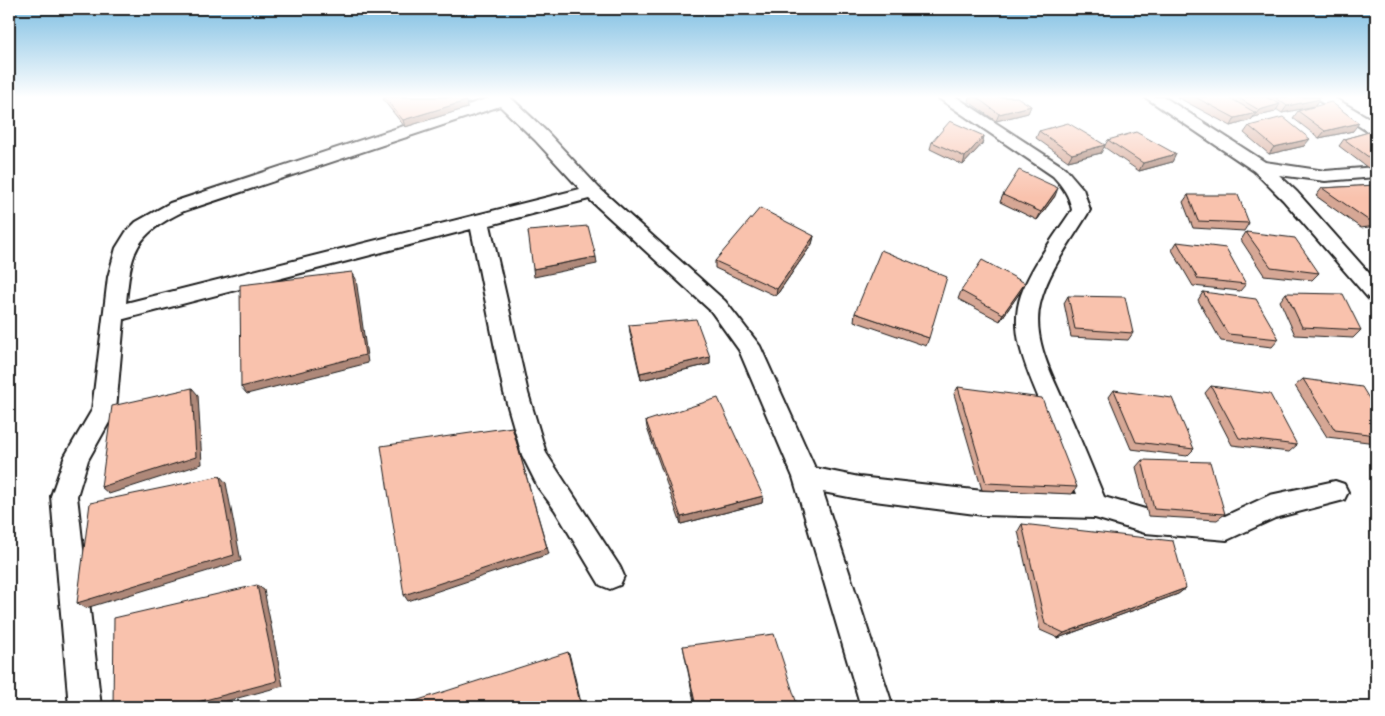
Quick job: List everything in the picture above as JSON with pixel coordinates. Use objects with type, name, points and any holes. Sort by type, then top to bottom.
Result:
[{"type":"street","points":[[85,707],[64,496],[71,469],[104,410],[121,256],[132,237],[149,220],[177,207],[407,130]]},
{"type":"street","points":[[535,130],[593,192],[718,306],[749,346],[806,477],[877,707]]},
{"type":"street","points":[[995,130],[1058,172],[1072,186],[1079,197],[1081,210],[1032,293],[1028,323],[1029,339],[1035,359],[1095,506]]},
{"type":"street","points":[[1204,130],[1260,167],[1290,196],[1376,294]]},
{"type":"street","points":[[1260,167],[1325,176],[1376,172]]},
{"type":"street","points":[[114,314],[593,192]]},
{"type":"street","points":[[478,220],[516,393],[534,455],[547,479],[564,502],[610,576]]},
{"type":"street","points":[[806,477],[859,488],[983,503],[1095,506],[1145,521],[1227,528],[1270,507],[1335,492]]},
{"type":"building","points":[[942,130],[971,130],[984,136],[965,157],[932,142]]},
{"type":"building","points":[[1080,130],[1105,145],[1072,154],[1039,131]]},
{"type":"building","points":[[1254,130],[1299,130],[1310,139],[1274,147]]},
{"type":"building","points":[[1376,130],[1376,160],[1374,161],[1344,139]]},
{"type":"building","points":[[1136,132],[1176,154],[1143,163],[1108,140]]},
{"type":"building","points":[[1019,170],[1058,188],[1041,212],[1003,195]]},
{"type":"building","points":[[1376,185],[1376,219],[1368,220],[1322,188]]},
{"type":"building","points":[[1188,195],[1238,195],[1249,223],[1198,221]]},
{"type":"building","points":[[760,208],[814,236],[777,289],[715,261]]},
{"type":"building","points":[[588,226],[596,257],[533,269],[528,231]]},
{"type":"building","points":[[1246,232],[1295,238],[1319,273],[1271,267]]},
{"type":"building","points":[[1177,242],[1226,248],[1246,284],[1198,279]]},
{"type":"building","points":[[881,250],[947,277],[929,338],[855,313]]},
{"type":"building","points":[[982,260],[1025,283],[1003,314],[961,291]]},
{"type":"building","points":[[352,272],[365,355],[241,387],[240,285]]},
{"type":"building","points":[[1203,292],[1256,299],[1279,339],[1228,334]]},
{"type":"building","points":[[1286,293],[1343,294],[1361,330],[1302,327]]},
{"type":"building","points":[[1068,296],[1125,297],[1133,333],[1075,329]]},
{"type":"building","points":[[696,319],[710,357],[640,373],[629,325]]},
{"type":"building","points":[[1303,379],[1362,387],[1376,410],[1376,435],[1335,430]]},
{"type":"building","points":[[1211,386],[1270,394],[1297,445],[1239,438]]},
{"type":"building","points":[[958,387],[1042,398],[1077,487],[986,483]]},
{"type":"building","points":[[192,388],[196,457],[101,487],[112,406]]},
{"type":"building","points":[[1114,390],[1172,398],[1194,449],[1136,442]]},
{"type":"building","points":[[718,398],[763,496],[681,517],[646,421]]},
{"type":"building","points":[[512,427],[547,548],[404,595],[381,446]]},
{"type":"building","points":[[1142,460],[1210,462],[1225,514],[1154,509]]},
{"type":"building","points":[[220,476],[234,555],[77,603],[90,503]]},
{"type":"building","points":[[1022,524],[1173,541],[1186,588],[1064,633],[1045,624]]},
{"type":"building","points":[[257,585],[277,681],[179,707],[113,707],[114,618]]},
{"type":"building","points":[[774,634],[798,707],[696,707],[683,646]]},
{"type":"building","points":[[568,652],[581,707],[410,707],[409,703]]}]
